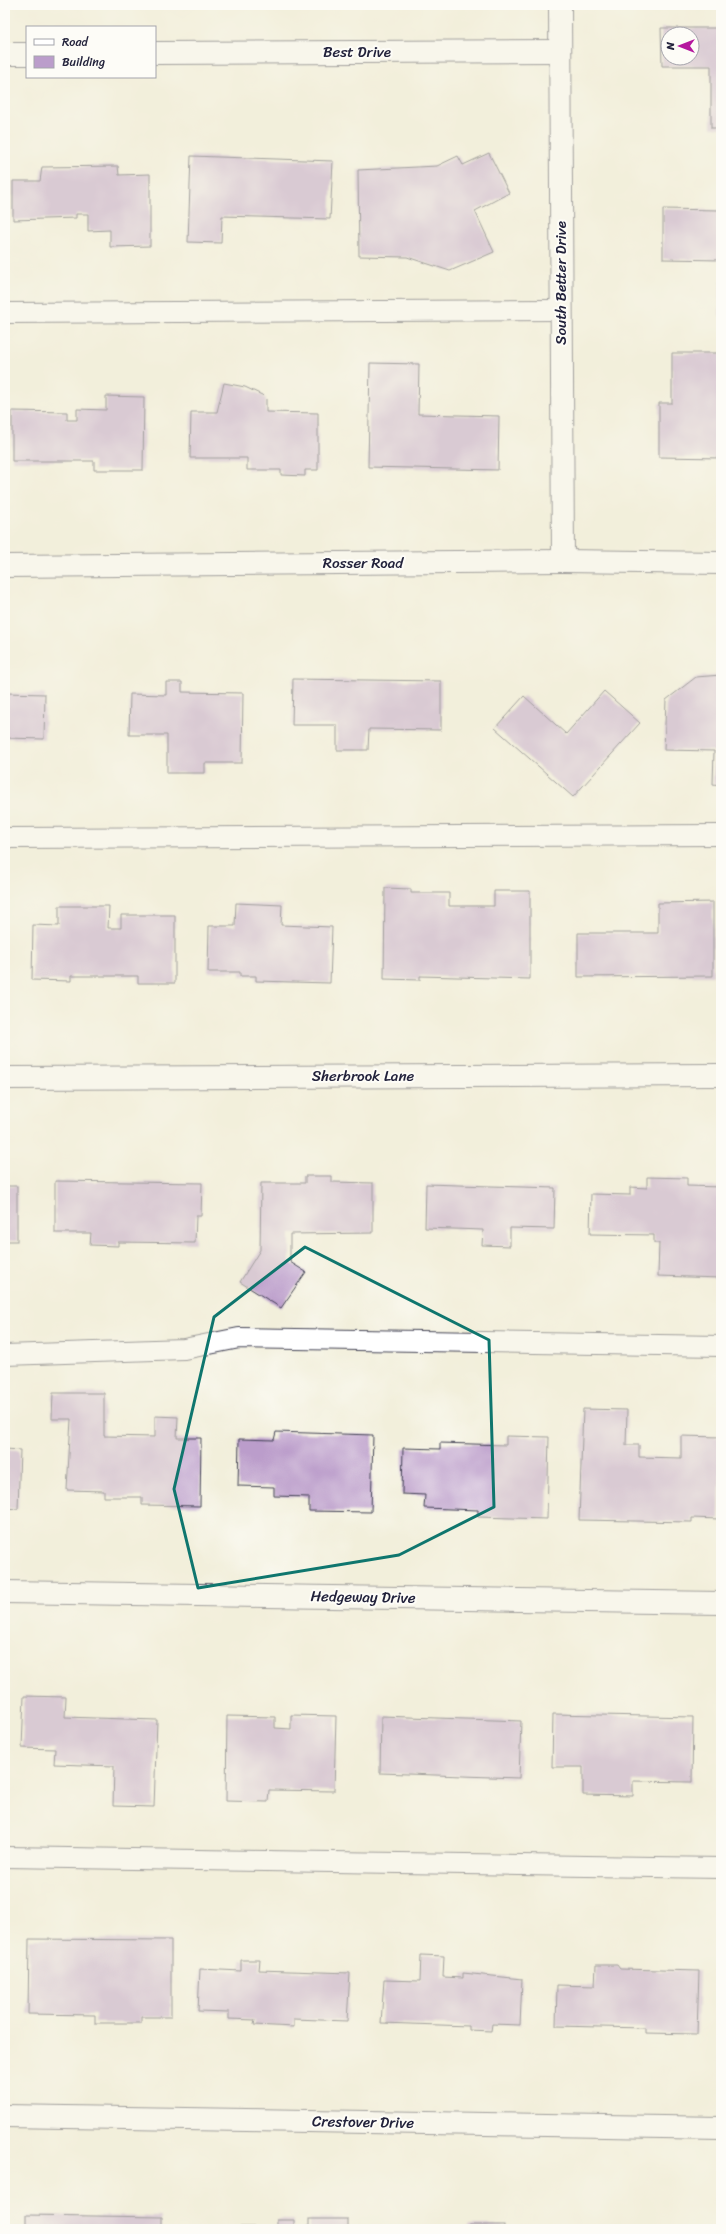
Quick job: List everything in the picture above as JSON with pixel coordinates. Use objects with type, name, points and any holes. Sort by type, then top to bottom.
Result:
[{"type":"street","name":"South Better Drive","points":[[560,5],[563,561]]},
{"type":"street","name":"Best Drive","points":[[156,53],[560,51]]},
{"type":"street","points":[[5,54],[26,54]]},
{"type":"street","name":"Rosser Road","points":[[5,566],[563,561],[721,562]]},
{"type":"street","name":"Sherbrook Lane","points":[[5,1078],[721,1075]]},
{"type":"street","name":"Hedgeway Drive","points":[[5,1592],[721,1603]]},
{"type":"street","name":"Crestover Drive","points":[[5,2116],[721,2128]]},
{"type":"lane","points":[[5,313],[561,310]]},
{"type":"lane","points":[[5,838],[721,835]]},
{"type":"lane","points":[[5,1355],[184,1349],[239,1338],[721,1346]]},
{"type":"lane","points":[[5,1858],[721,1868]]},
{"type":"highlighted area","points":[[305,1247],[489,1340],[494,1507],[399,1555],[198,1588],[174,1489],[214,1317]]},
{"type":"building","points":[[700,28],[721,28],[721,128],[711,128],[711,66],[700,66]]},
{"type":"building","points":[[489,153],[509,193],[475,211],[494,252],[450,271],[407,257],[359,256],[358,170],[437,166],[458,156],[463,165]]},
{"type":"building","points":[[191,156],[333,161],[330,219],[222,216],[221,243],[188,242]]},
{"type":"building","points":[[118,166],[119,175],[150,174],[150,246],[110,247],[110,230],[88,231],[88,214],[76,214],[76,218],[13,220],[13,181],[40,181],[42,167]]},
{"type":"building","points":[[719,190],[721,190],[721,260],[663,259],[663,209],[719,210]]},
{"type":"building","points":[[720,282],[721,316],[719,316]]},
{"type":"building","points":[[672,353],[721,353],[721,458],[659,457],[659,403],[672,403]]},
{"type":"building","points":[[370,363],[419,364],[418,414],[499,416],[498,470],[368,467]]},
{"type":"building","points":[[224,383],[245,387],[262,395],[266,399],[266,412],[318,413],[318,470],[305,470],[305,476],[281,475],[281,470],[247,470],[247,458],[190,458],[191,412],[217,412]]},
{"type":"building","points":[[106,396],[144,397],[143,470],[94,470],[94,461],[12,461],[12,411],[67,412],[67,420],[77,420],[77,409],[106,410]]},
{"type":"building","points":[[721,675],[721,785],[713,784],[714,751],[664,750],[666,700],[696,677]]},
{"type":"building","points":[[293,679],[441,681],[441,730],[369,729],[368,750],[337,750],[337,725],[292,725]]},
{"type":"building","points":[[166,682],[182,682],[182,692],[243,693],[242,763],[205,763],[205,773],[167,773],[167,735],[129,735],[130,694],[166,695]]},
{"type":"building","points":[[604,691],[640,723],[573,797],[495,728],[524,696],[566,734]]},
{"type":"building","points":[[5,693],[45,694],[44,739],[5,738]]},
{"type":"building","points":[[385,888],[411,889],[411,893],[449,893],[449,906],[494,906],[494,891],[530,891],[530,979],[420,976],[420,980],[384,979]]},
{"type":"building","points":[[713,902],[713,976],[578,977],[578,933],[658,933],[658,903]]},
{"type":"building","points":[[236,903],[282,905],[281,925],[332,927],[330,983],[256,981],[256,976],[240,976],[240,972],[208,972],[209,926],[235,926]]},
{"type":"building","points":[[59,906],[109,906],[108,928],[121,928],[121,915],[175,915],[175,983],[138,983],[138,976],[71,976],[71,981],[32,980],[33,925],[59,926]]},
{"type":"building","points":[[305,1176],[332,1176],[332,1182],[373,1183],[373,1233],[290,1234],[290,1262],[306,1272],[281,1308],[240,1282],[260,1250],[261,1183],[305,1183]]},
{"type":"building","points":[[647,1177],[687,1178],[687,1186],[721,1187],[721,1278],[658,1276],[659,1243],[654,1243],[654,1235],[590,1234],[591,1194],[630,1195],[630,1187],[647,1188]]},
{"type":"building","points":[[55,1181],[202,1183],[201,1216],[196,1216],[195,1243],[118,1242],[118,1246],[90,1245],[91,1233],[55,1233]]},
{"type":"building","points":[[426,1184],[555,1188],[554,1229],[510,1228],[510,1246],[482,1245],[483,1230],[425,1228]]},
{"type":"building","points":[[5,1186],[17,1186],[17,1241],[5,1241]]},
{"type":"building","points":[[53,1393],[104,1393],[104,1436],[155,1437],[155,1416],[178,1417],[177,1438],[201,1438],[200,1506],[142,1505],[142,1497],[104,1497],[104,1491],[67,1490],[71,1419],[52,1419]]},
{"type":"building","points":[[583,1409],[627,1410],[626,1445],[639,1445],[639,1457],[681,1458],[681,1436],[721,1437],[719,1519],[692,1518],[692,1522],[579,1520]]},
{"type":"building","points":[[276,1432],[373,1435],[371,1512],[309,1511],[309,1497],[274,1496],[274,1487],[238,1486],[239,1439],[274,1440]]},
{"type":"building","points":[[506,1436],[549,1437],[547,1519],[478,1517],[478,1510],[424,1508],[425,1495],[402,1494],[403,1448],[440,1449],[440,1443],[506,1445]]},
{"type":"building","points":[[5,1449],[20,1450],[18,1509],[5,1508]]},
{"type":"building","points":[[24,1696],[66,1697],[65,1717],[157,1720],[154,1807],[113,1806],[114,1766],[54,1764],[55,1749],[22,1748]]},
{"type":"building","points":[[553,1714],[693,1717],[692,1782],[633,1781],[633,1796],[583,1795],[583,1767],[552,1767]]},
{"type":"building","points":[[291,1715],[336,1716],[334,1791],[269,1790],[268,1802],[226,1801],[227,1716],[275,1717],[275,1728],[291,1729]]},
{"type":"building","points":[[381,1716],[521,1721],[519,1778],[380,1773]]},
{"type":"building","points":[[29,1939],[171,1940],[171,2017],[141,2017],[141,2023],[95,2023],[95,2015],[28,2014]]},
{"type":"building","points":[[421,1955],[444,1956],[443,1977],[463,1978],[463,1973],[522,1979],[520,2025],[492,2024],[491,2031],[469,2030],[469,2026],[381,2023],[384,1980],[420,1981]]},
{"type":"building","points":[[241,1960],[260,1960],[259,1970],[350,1973],[347,2021],[294,2019],[294,2027],[254,2025],[255,2020],[229,2019],[229,2012],[198,2011],[200,1969],[241,1971]]},
{"type":"building","points":[[596,1965],[617,1965],[620,1969],[699,1971],[697,2034],[645,2033],[645,2028],[556,2026],[557,1985],[595,1986]]},
{"type":"building","points":[[26,2215],[162,2217],[162,2229],[26,2229]]},
{"type":"building","points":[[309,2219],[348,2219],[348,2229],[309,2229]]},
{"type":"building","points":[[277,2220],[294,2220],[294,2229],[236,2229],[236,2227],[277,2227]]},
{"type":"building","points":[[469,2225],[504,2225],[504,2229],[469,2229]]}]
